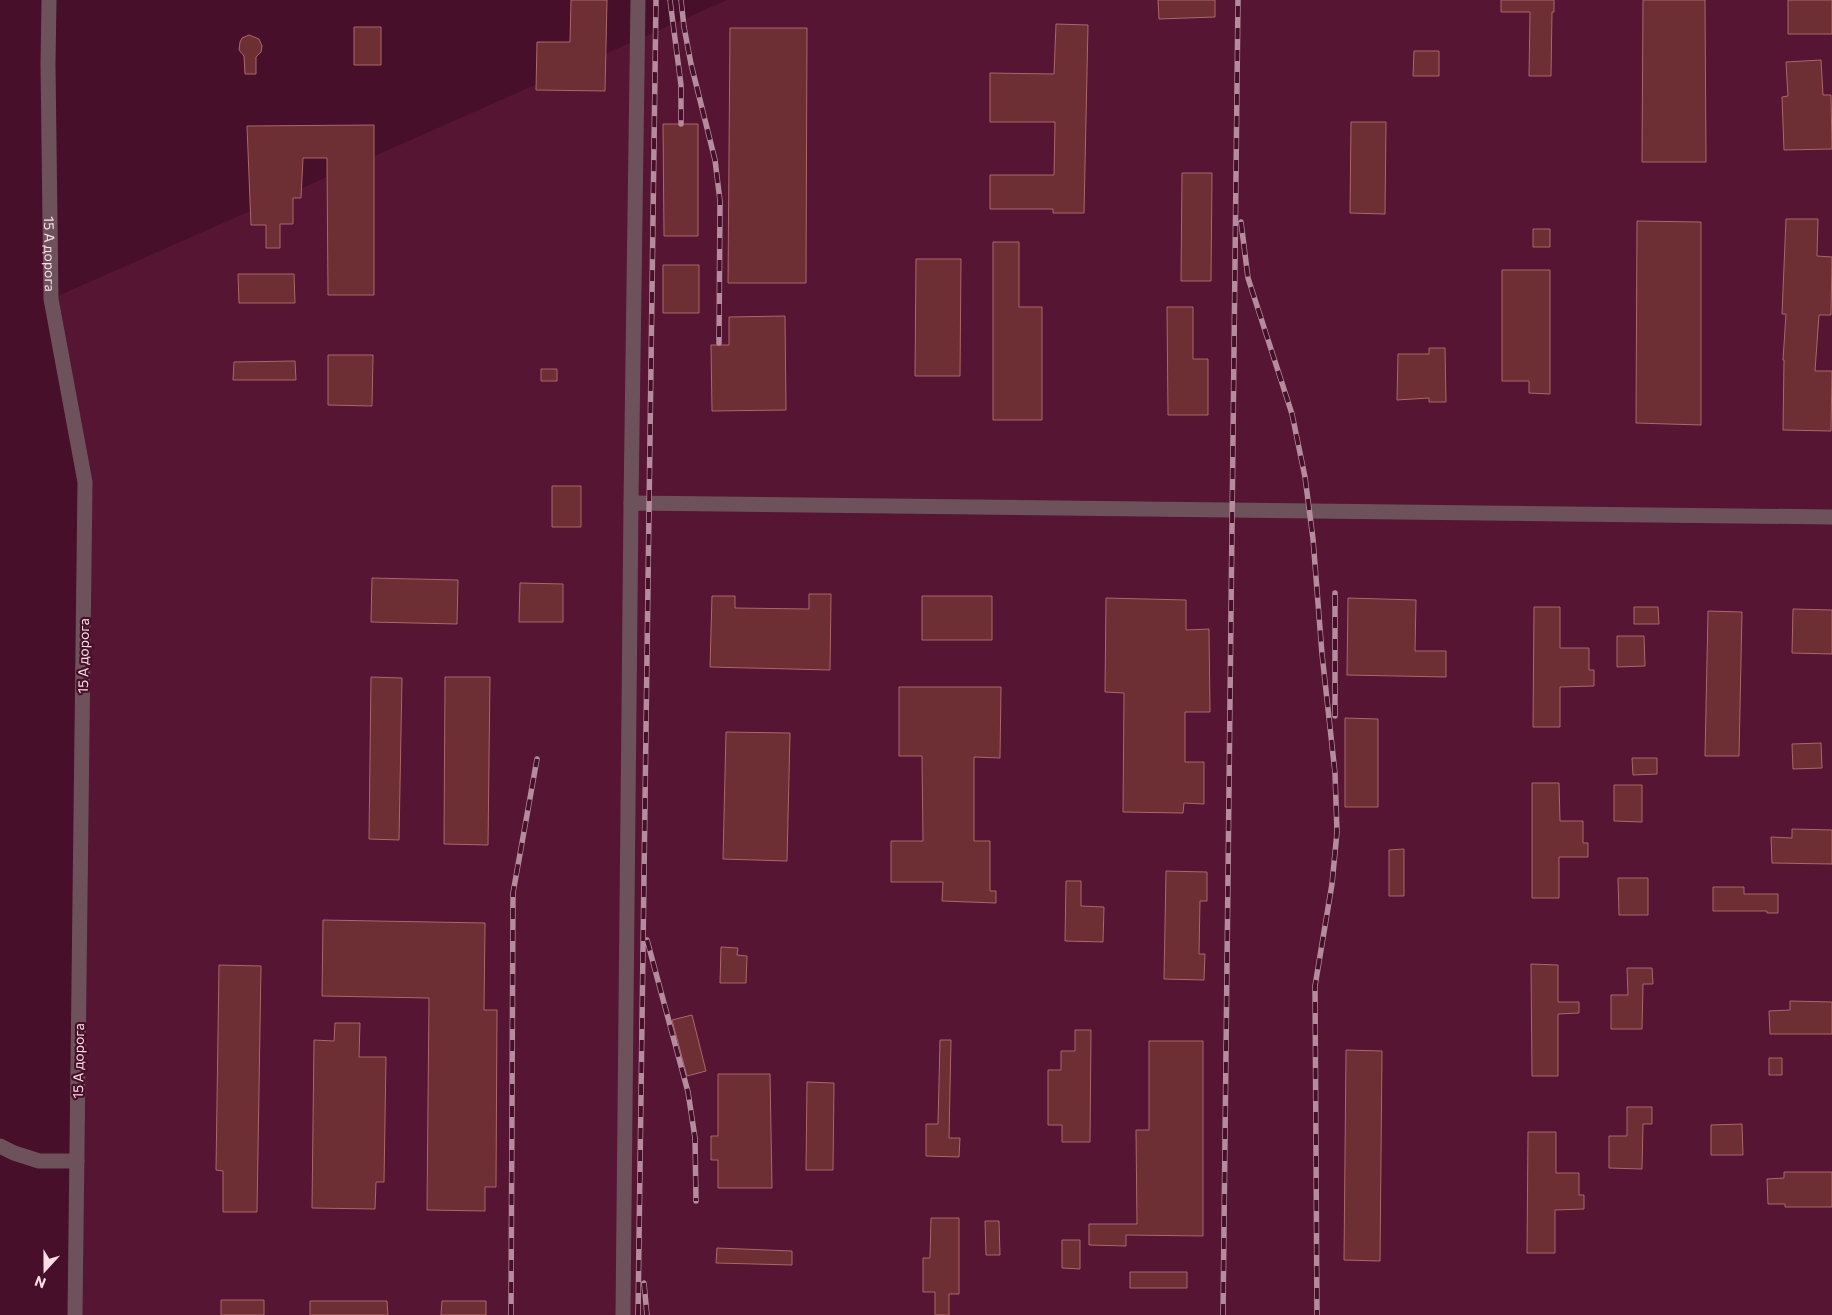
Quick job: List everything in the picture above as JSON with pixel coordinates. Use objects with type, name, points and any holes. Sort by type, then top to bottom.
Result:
[{"type":"street","name":"15 А дорога","points":[[49,0],[51,299],[86,482],[75,1315]]},
{"type":"street","points":[[623,1315],[638,0]]},
{"type":"street","points":[[631,504],[1832,517]]},
{"type":"street","points":[[0,1146],[14,1153],[39,1161],[77,1161]]},
{"type":"shaded area","points":[[727,0],[1832,0],[1832,1315],[75,1315],[85,482],[51,299]]},
{"type":"building","points":[[571,0],[607,0],[605,91],[536,90],[537,42],[570,42]]},
{"type":"building","points":[[1158,0],[1215,0],[1215,17],[1159,19]]},
{"type":"building","points":[[1501,0],[1554,0],[1554,12],[1552,12],[1551,76],[1529,76],[1530,12],[1501,12]]},
{"type":"building","points":[[1643,0],[1705,0],[1706,162],[1642,162]]},
{"type":"building","points":[[1788,0],[1832,0],[1832,34],[1788,34]]},
{"type":"building","points":[[1056,24],[1088,25],[1084,213],[1053,213],[1053,209],[990,209],[990,175],[1054,175],[1055,122],[990,122],[990,73],[1054,74]]},
{"type":"building","points":[[354,27],[381,27],[381,65],[354,65]]},
{"type":"building","points":[[730,28],[807,28],[806,283],[728,283]]},
{"type":"building","points":[[249,35],[259,39],[262,46],[261,52],[256,57],[256,74],[245,74],[244,56],[239,50],[242,38]]},
{"type":"building","points":[[1414,51],[1439,51],[1439,76],[1413,76]]},
{"type":"building","points":[[1821,60],[1823,95],[1831,95],[1832,149],[1784,150],[1782,97],[1788,96],[1786,62]]},
{"type":"building","points":[[1351,122],[1386,122],[1385,214],[1350,213]]},
{"type":"building","points":[[663,124],[698,124],[698,236],[664,236]]},
{"type":"building","points":[[374,125],[374,295],[328,295],[327,158],[303,158],[301,198],[293,198],[293,224],[280,224],[280,248],[266,248],[266,225],[251,225],[247,126]]},
{"type":"building","points":[[1182,173],[1212,173],[1211,281],[1181,281]]},
{"type":"building","points":[[1786,219],[1818,219],[1817,256],[1832,257],[1831,315],[1819,315],[1815,371],[1832,371],[1831,431],[1783,430],[1783,360],[1786,314],[1782,314]]},
{"type":"building","points":[[1637,221],[1701,222],[1701,425],[1636,423]]},
{"type":"building","points":[[1533,229],[1550,229],[1550,247],[1533,247]]},
{"type":"building","points":[[993,242],[1019,242],[1019,307],[1042,307],[1042,420],[993,420]]},
{"type":"building","points":[[916,259],[961,259],[960,376],[915,376]]},
{"type":"building","points":[[663,265],[699,265],[699,313],[663,313]]},
{"type":"building","points":[[1502,270],[1550,270],[1550,394],[1529,393],[1529,381],[1502,381]]},
{"type":"building","points":[[238,274],[294,274],[295,303],[239,303]]},
{"type":"building","points":[[1167,307],[1193,307],[1193,359],[1208,359],[1208,415],[1168,415]]},
{"type":"building","points":[[785,316],[786,410],[712,411],[711,345],[729,345],[729,317]]},
{"type":"building","points":[[1429,348],[1445,348],[1446,402],[1429,402],[1429,398],[1397,400],[1398,354],[1429,354]]},
{"type":"building","points":[[328,355],[373,355],[372,406],[328,405]]},
{"type":"building","points":[[295,361],[296,380],[233,380],[234,362]]},
{"type":"building","points":[[541,369],[557,369],[557,381],[541,381]]},
{"type":"building","points":[[552,486],[581,486],[581,527],[552,527]]},
{"type":"building","points":[[372,578],[458,580],[457,624],[371,622]]},
{"type":"building","points":[[520,583],[563,584],[563,622],[519,622]]},
{"type":"building","points":[[809,594],[831,594],[830,670],[710,667],[712,596],[735,596],[735,608],[809,609]]},
{"type":"building","points":[[922,596],[992,596],[992,640],[922,640]]},
{"type":"building","points":[[1106,598],[1186,600],[1186,630],[1209,629],[1210,712],[1185,712],[1185,762],[1204,762],[1204,804],[1184,803],[1183,813],[1123,812],[1124,693],[1105,692]]},
{"type":"building","points":[[1348,598],[1416,600],[1415,651],[1446,651],[1446,677],[1347,675]]},
{"type":"building","points":[[1534,607],[1560,607],[1560,648],[1589,648],[1589,670],[1594,670],[1594,686],[1560,687],[1560,727],[1533,727]]},
{"type":"building","points":[[1634,607],[1658,607],[1659,624],[1634,624]]},
{"type":"building","points":[[1793,609],[1832,610],[1832,654],[1792,653]]},
{"type":"building","points":[[1708,611],[1742,612],[1739,756],[1705,756]]},
{"type":"building","points":[[1617,636],[1644,636],[1645,666],[1617,667]]},
{"type":"building","points":[[371,677],[402,678],[399,840],[369,839]]},
{"type":"building","points":[[445,677],[490,677],[488,845],[444,844]]},
{"type":"building","points":[[899,687],[1001,687],[1000,758],[974,757],[974,841],[990,841],[990,891],[996,891],[996,903],[942,901],[943,882],[891,882],[891,841],[923,841],[922,756],[899,756]]},
{"type":"building","points":[[1345,718],[1378,719],[1378,807],[1345,807]]},
{"type":"building","points":[[726,732],[790,733],[787,861],[723,859]]},
{"type":"building","points":[[1821,743],[1822,768],[1793,769],[1792,744]]},
{"type":"building","points":[[1632,758],[1657,758],[1657,774],[1633,775]]},
{"type":"building","points":[[1532,783],[1559,783],[1560,821],[1583,821],[1583,843],[1588,843],[1588,857],[1559,857],[1559,898],[1532,898]]},
{"type":"building","points":[[1614,785],[1642,785],[1642,822],[1614,821]]},
{"type":"building","points":[[1792,829],[1832,830],[1832,864],[1772,863],[1771,837],[1792,838]]},
{"type":"building","points":[[1404,849],[1404,896],[1389,896],[1389,850]]},
{"type":"building","points":[[1166,871],[1207,872],[1207,901],[1200,901],[1199,954],[1205,954],[1204,980],[1164,979]]},
{"type":"building","points":[[1618,878],[1648,878],[1648,915],[1619,915]]},
{"type":"building","points":[[1066,881],[1081,881],[1081,906],[1104,907],[1103,942],[1065,941]]},
{"type":"building","points":[[1713,887],[1744,887],[1744,894],[1778,894],[1778,913],[1767,913],[1767,911],[1713,911]]},
{"type":"building","points":[[323,920],[485,923],[484,1010],[497,1010],[496,1187],[485,1187],[485,1211],[427,1210],[429,998],[322,996]]},
{"type":"building","points":[[721,947],[738,948],[737,955],[747,956],[746,983],[720,983]]},
{"type":"building","points":[[1531,964],[1558,965],[1558,1002],[1579,1002],[1579,1013],[1558,1014],[1558,1076],[1532,1076]]},
{"type":"building","points":[[219,965],[261,966],[257,1212],[223,1212],[223,1171],[216,1170]]},
{"type":"building","points":[[1627,968],[1652,968],[1653,984],[1643,984],[1642,1029],[1611,1029],[1611,995],[1628,995]]},
{"type":"building","points":[[1790,1001],[1832,1002],[1832,1034],[1770,1034],[1769,1011],[1790,1010]]},
{"type":"building","points":[[692,1015],[706,1071],[687,1076],[672,1020]]},
{"type":"building","points":[[335,1023],[360,1023],[359,1057],[386,1057],[384,1182],[376,1182],[375,1209],[312,1208],[314,1040],[334,1041]]},
{"type":"building","points":[[1075,1030],[1091,1030],[1090,1142],[1062,1142],[1062,1125],[1048,1125],[1048,1070],[1061,1070],[1061,1051],[1075,1051]]},
{"type":"building","points":[[940,1040],[951,1040],[949,1138],[960,1138],[959,1157],[926,1156],[926,1124],[938,1124]]},
{"type":"building","points":[[1149,1041],[1203,1041],[1203,1236],[1126,1235],[1126,1246],[1089,1245],[1089,1224],[1137,1224],[1136,1130],[1149,1130]]},
{"type":"building","points":[[1346,1050],[1382,1051],[1380,1261],[1344,1260]]},
{"type":"building","points":[[1769,1058],[1782,1058],[1782,1075],[1769,1075]]},
{"type":"building","points":[[718,1074],[770,1074],[772,1188],[718,1188],[718,1160],[711,1160],[711,1136],[718,1136]]},
{"type":"building","points":[[807,1082],[834,1083],[833,1170],[806,1170]]},
{"type":"building","points":[[1627,1107],[1652,1107],[1652,1124],[1643,1124],[1642,1169],[1609,1168],[1609,1136],[1627,1136]]},
{"type":"building","points":[[1742,1124],[1743,1155],[1711,1155],[1711,1125]]},
{"type":"building","points":[[1528,1132],[1556,1132],[1556,1173],[1579,1173],[1579,1195],[1584,1195],[1584,1209],[1555,1210],[1555,1253],[1527,1253]]},
{"type":"building","points":[[1784,1172],[1832,1172],[1832,1207],[1785,1207],[1785,1204],[1768,1204],[1767,1179],[1784,1178]]},
{"type":"building","points":[[931,1218],[959,1218],[959,1294],[949,1294],[949,1315],[935,1315],[935,1292],[923,1292],[923,1258],[930,1258]]},
{"type":"building","points":[[985,1221],[999,1221],[1000,1255],[986,1255]]},
{"type":"building","points":[[1062,1240],[1080,1240],[1080,1269],[1062,1268]]},
{"type":"building","points":[[717,1248],[792,1251],[792,1265],[716,1263]]},
{"type":"building","points":[[1130,1272],[1187,1272],[1187,1288],[1130,1288]]},
{"type":"building","points":[[221,1300],[264,1300],[264,1315],[221,1315]]},
{"type":"building","points":[[310,1301],[387,1301],[388,1315],[310,1315]]},
{"type":"building","points":[[442,1301],[486,1301],[486,1315],[441,1315]]},
{"type":"railway","points":[[638,1315],[656,0]]},
{"type":"railway","points":[[670,0],[681,85],[681,124]]},
{"type":"railway","points":[[681,0],[691,64],[715,160],[720,201],[719,343]]},
{"type":"railway","points":[[1223,1315],[1238,0]]},
{"type":"railway","points":[[1241,222],[1248,278],[1292,414],[1305,477],[1313,539],[1322,654],[1335,773],[1337,832],[1332,884],[1315,986],[1317,1315]]},
{"type":"railway","points":[[1335,593],[1335,716]]},
{"type":"railway","points":[[511,1315],[513,893],[537,759]]},
{"type":"railway","points":[[647,940],[688,1092],[695,1138],[696,1201]]},
{"type":"railway","points":[[644,1283],[647,1315]]}]
